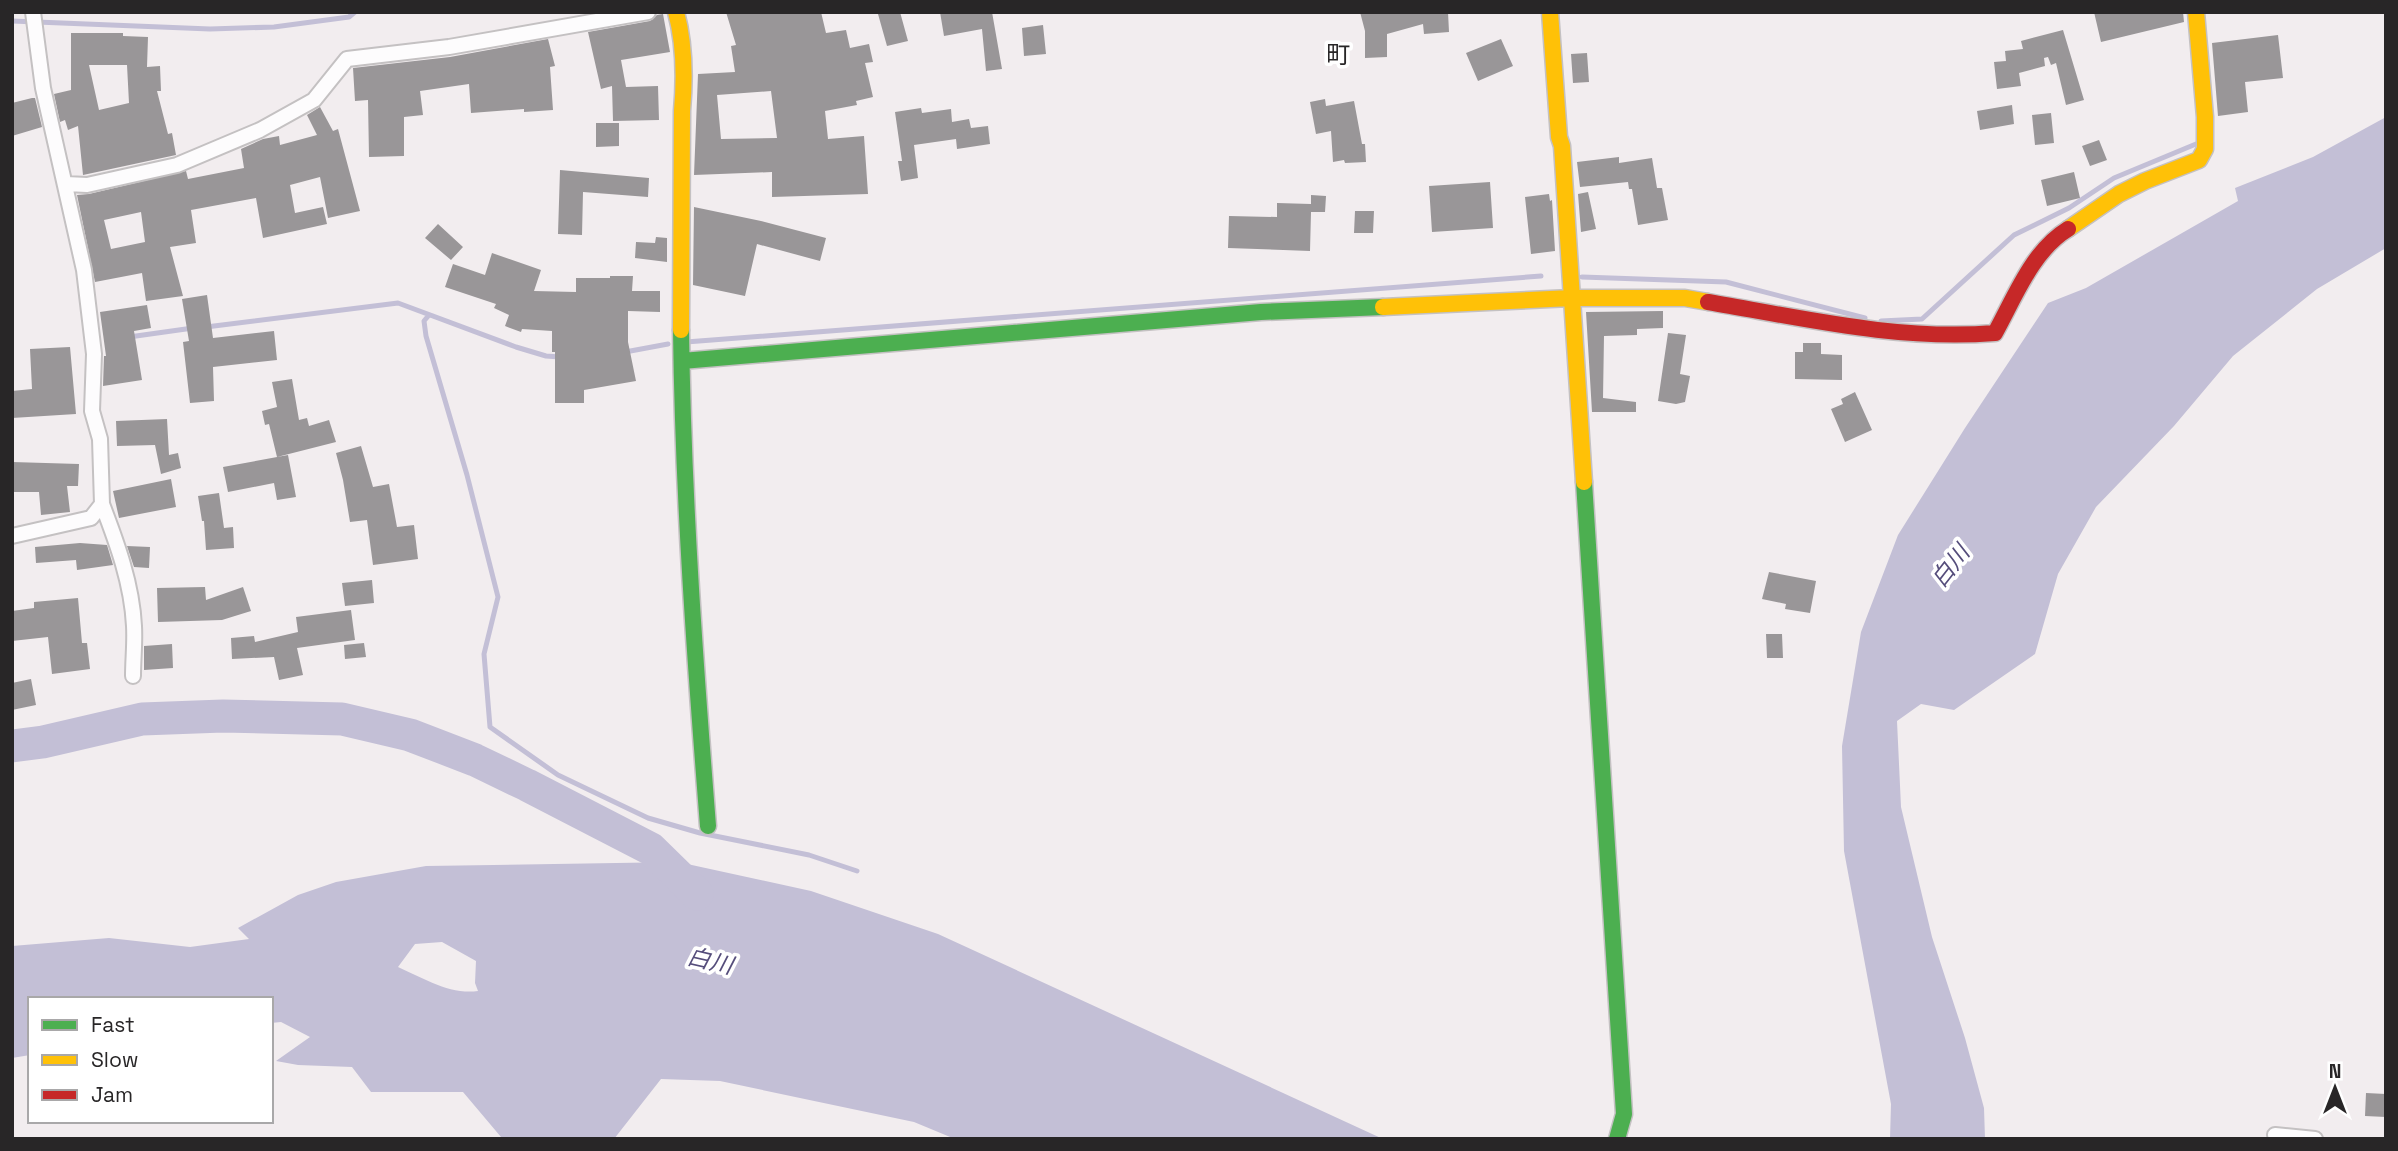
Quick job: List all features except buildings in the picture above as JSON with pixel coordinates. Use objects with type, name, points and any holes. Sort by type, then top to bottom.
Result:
[{"type":"street","points":[[33,12],[43,88],[83,270],[94,354],[92,411],[100,439],[102,504],[127,582],[134,624],[133,676]]},
{"type":"street","points":[[66,184],[87,185],[177,165],[260,130],[314,100],[347,59],[449,47],[648,12]]},
{"type":"street","points":[[676,12],[681,30],[685,76],[682,124],[682,431],[689,575],[708,825]]},
{"type":"street","points":[[1550,12],[1559,137],[1562,146],[1623,1114],[1617,1139]]},
{"type":"street","points":[[682,361],[1261,312],[1571,298],[1685,298],[1895,333],[1959,336],[1995,333],[2038,257],[2052,239],[2119,194],[2199,160],[2205,149],[2205,117],[2196,12]]},
{"type":"street","points":[[12,536],[91,518],[102,504]]},
{"type":"street","points":[[2275,1135],[2315,1139]]},
{"type":"water","name":"白川","points":[[2386,117],[2386,248],[2317,289],[2233,356],[2174,426],[2096,507],[2058,574],[2035,654],[1954,710],[1921,704],[1897,721],[1901,807],[1932,937],[1965,1038],[1984,1108],[1985,1139],[1890,1139],[1891,1104],[1844,851],[1842,746],[1861,632],[1898,535],[2048,303],[2086,288],[2238,201],[2235,188],[2313,157]]},
{"type":"water","name":"白川","points":[[678,862],[811,891],[938,934],[1383,1139],[955,1139],[914,1122],[720,1081],[661,1079],[614,1139],[501,1137],[463,1092],[371,1092],[352,1067],[298,1065],[276,1061],[310,1037],[281,1022],[273,1023],[273,997],[28,997],[28,1055],[12,1058],[12,946],[109,938],[190,947],[249,939],[238,928],[298,895],[336,882],[426,866]],"holes":[[[442,942],[476,961],[475,983],[478,991],[447,988],[398,967],[415,944]]]},
{"type":"waterway","points":[[12,21],[210,29],[274,27],[349,17],[355,12]]},
{"type":"waterway","points":[[1881,321],[1922,319],[2014,235],[2069,208],[2114,178],[2196,144]]},
{"type":"waterway","points":[[686,342],[1541,276]]},
{"type":"waterway","points":[[1582,277],[1726,282],[1865,318]]},
{"type":"waterway","points":[[206,327],[398,303],[516,347],[546,356],[560,357]]},
{"type":"waterway","points":[[429,315],[424,321],[426,336],[467,475],[498,597],[484,654],[490,727],[558,775],[648,818],[700,833],[809,855],[857,871]]},
{"type":"waterway","points":[[129,337],[193,328]]},
{"type":"waterway","points":[[625,352],[668,344]]},
{"type":"waterway","points":[[12,746],[43,742],[142,719],[223,716],[342,719],[410,735],[475,760],[527,785],[651,849],[697,894]]},
{"type":"traffic: fast","points":[[682,361],[1261,312],[1383,307]]},
{"type":"traffic: fast","points":[[681,330],[687,516],[708,826]]},
{"type":"traffic: fast","points":[[1584,482],[1624,1114],[1617,1139]]},
{"type":"traffic: slow","points":[[676,12],[683,49],[684,73],[681,330]]},
{"type":"traffic: slow","points":[[1550,12],[1559,137],[1562,146],[1584,482]]},
{"type":"traffic: slow","points":[[2068,229],[2119,194],[2199,160],[2205,149],[2205,117],[2196,12]]},
{"type":"traffic: slow","points":[[1383,307],[1571,298],[1685,298],[1708,302]]},
{"type":"traffic: jam","points":[[1708,302],[1887,331],[1959,335],[1995,333],[2034,262],[2055,238],[2068,229]]},
{"type":"district","name":"町","points":[[1338,54]]}]
